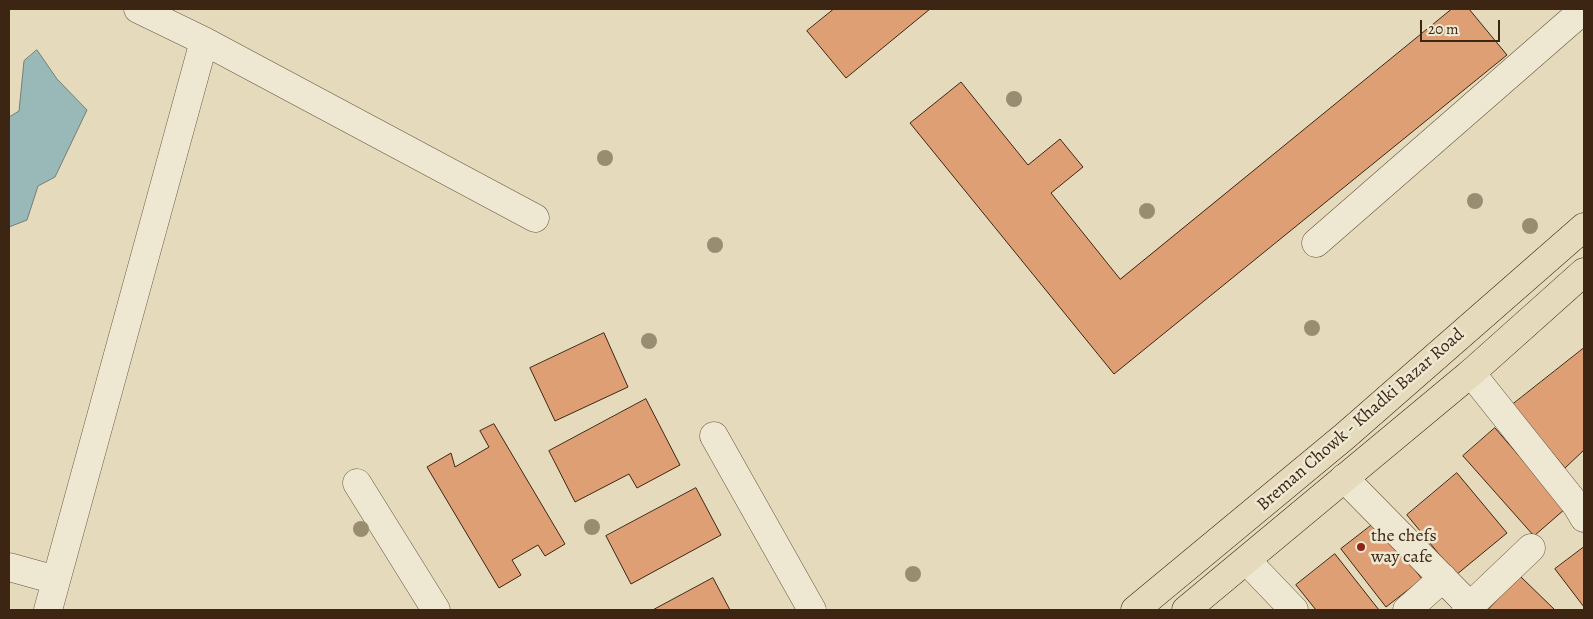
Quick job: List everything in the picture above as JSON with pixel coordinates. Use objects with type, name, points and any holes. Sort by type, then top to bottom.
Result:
[{"type":"main road","name":"Breman Chowk - Khadki Bazar Road","points":[[1135,610],[1345,436],[1584,227]]},
{"type":"main road","name":"Breman Chowk - Khadki Bazar Road","points":[[1186,610],[1470,373],[1584,272]]},
{"type":"street","points":[[138,9],[204,41],[535,218]]},
{"type":"street","points":[[1316,243],[1574,22]]},
{"type":"street","points":[[48,610],[204,41]]},
{"type":"street","points":[[1470,373],[1577,506],[1584,518]]},
{"type":"street","points":[[714,436],[812,610]]},
{"type":"street","points":[[1344,478],[1443,578],[1468,608],[1531,548]]},
{"type":"street","points":[[357,483],[436,610]]},
{"type":"street","points":[[1247,561],[1294,610]]},
{"type":"street","points":[[9,567],[56,580]]},
{"type":"street","points":[[1407,610],[1443,578]]},
{"type":"water","points":[[37,50],[57,79],[87,110],[55,177],[38,186],[27,220],[9,227],[9,117],[19,111],[24,61]]},
{"type":"building","points":[[834,9],[930,9],[846,78],[807,31]]},
{"type":"building","points":[[1452,9],[1469,9],[1507,55],[1114,374],[910,123],[961,82],[1028,165],[1060,139],[1083,167],[1051,193],[1120,279]]},
{"type":"building","points":[[604,333],[628,387],[555,421],[530,368]]},
{"type":"building","points":[[1584,348],[1584,450],[1565,468],[1512,405]]},
{"type":"building","points":[[646,399],[680,465],[637,488],[629,474],[575,502],[549,451]]},
{"type":"building","points":[[494,424],[565,544],[545,556],[538,545],[512,560],[521,575],[499,588],[427,467],[451,453],[455,467],[489,447],[480,431]]},
{"type":"building","points":[[1495,428],[1565,509],[1534,536],[1463,456]]},
{"type":"building","points":[[1457,473],[1507,533],[1456,575],[1407,515]]},
{"type":"building","points":[[696,488],[721,535],[631,584],[606,536]]},
{"type":"building","points":[[1377,521],[1422,579],[1386,607],[1341,549]]},
{"type":"building","points":[[1584,547],[1584,607],[1555,569]]},
{"type":"building","points":[[1335,554],[1379,610],[1316,610],[1296,585]]},
{"type":"building","points":[[1520,576],[1555,610],[1488,610]]},
{"type":"building","points":[[713,578],[730,610],[653,610]]},
{"type":"place","name":"the chefs way cafe","points":[[1361,547]]}]
